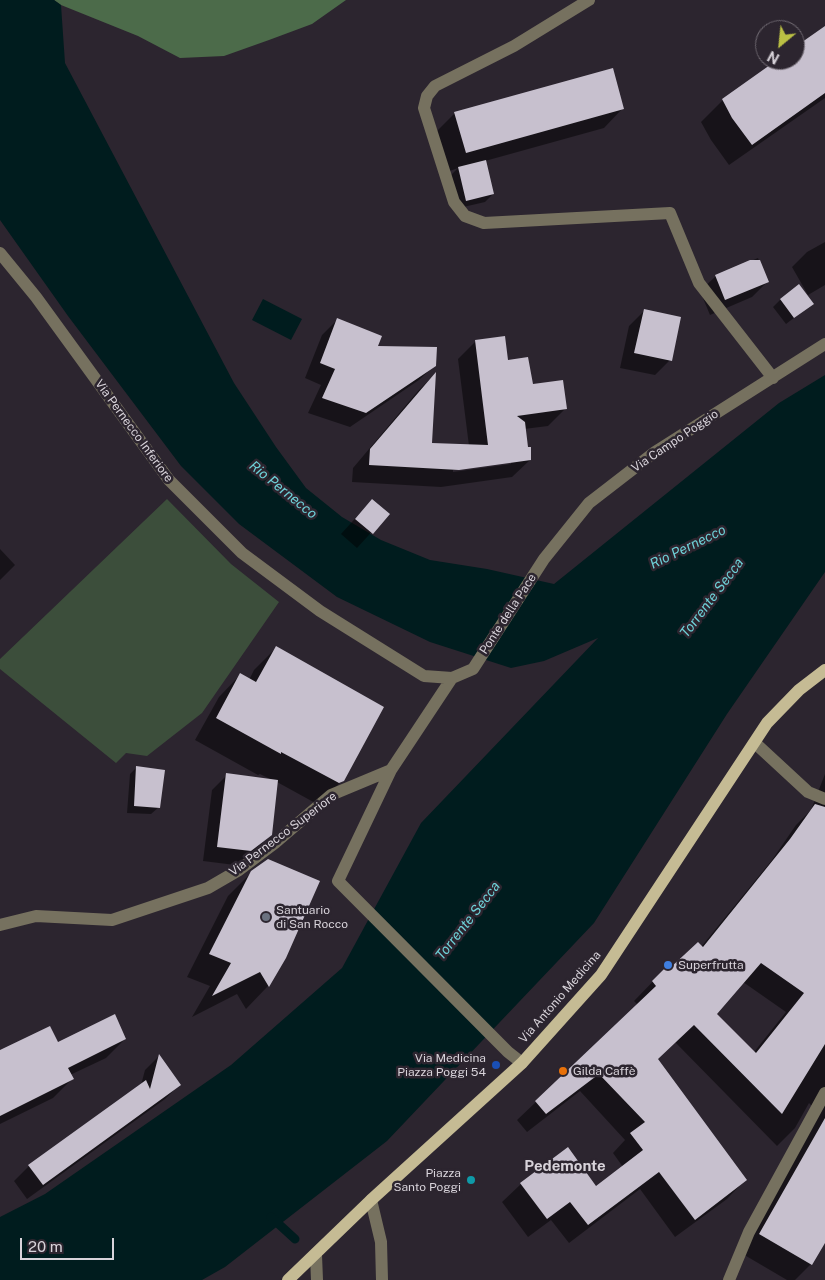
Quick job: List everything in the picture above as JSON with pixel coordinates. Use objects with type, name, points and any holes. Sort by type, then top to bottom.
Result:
[{"type":"main road","name":"Via Antonio Medicina","points":[[288,1280],[372,1200],[522,1063],[601,975],[768,723],[798,690],[825,670]]},
{"type":"street","points":[[590,0],[514,46],[435,86],[426,96],[424,108],[454,202],[465,216],[484,223],[670,213],[699,283],[773,378]]},
{"type":"street","name":"Via Pernecco Inferiore","points":[[0,253],[42,304],[169,480],[242,553],[320,611],[424,676],[452,678]]},
{"type":"street","name":"Via Campo Poggio","points":[[544,559],[589,503],[655,452],[825,344]]},
{"type":"street","name":"Ponte della Pace","points":[[452,678],[472,668],[544,559]]},
{"type":"street","points":[[452,678],[392,770],[338,881],[508,1052],[522,1063]]},
{"type":"street","points":[[755,743],[808,792],[825,799]]},
{"type":"street","name":"Via Pernecco Superiore","points":[[0,925],[36,916],[112,920],[208,888],[239,870],[331,795],[392,770]]},
{"type":"street","points":[[729,1280],[750,1232],[825,1093]]},
{"type":"street","points":[[372,1200],[381,1242],[382,1280]]},
{"type":"street","points":[[316,1255],[317,1280]]},
{"type":"shaded area","points":[[167,499],[231,564],[279,602],[202,713],[147,756],[126,753],[116,763],[0,669],[0,659]]},
{"type":"green space","points":[[54,0],[346,0],[312,24],[224,56],[180,58],[138,36],[61,5]]},
{"type":"water","points":[[0,0],[54,0],[61,5],[65,63],[234,383],[276,447],[306,488],[342,517],[381,540],[430,560],[487,569],[554,584],[779,403],[825,375],[825,572],[727,714],[594,923],[387,1141],[225,1267],[202,1280],[0,1280],[0,1217],[45,1194],[231,1065],[342,968],[421,823],[598,638],[544,661],[511,668],[430,642],[337,597],[239,524],[181,466],[68,316],[0,220]]},
{"type":"water","points":[[263,299],[302,319],[291,340],[252,320]]},
{"type":"building","points":[[825,26],[825,93],[752,145],[732,118],[722,99],[763,70],[805,70],[805,40]]},
{"type":"building","points":[[613,68],[624,109],[466,153],[454,112]]},
{"type":"building","points":[[486,160],[494,194],[466,201],[458,167]]},
{"type":"building","points":[[750,260],[760,260],[769,282],[725,300],[715,275]]},
{"type":"building","points":[[799,284],[814,304],[794,318],[780,299]]},
{"type":"building","points":[[644,309],[681,317],[672,361],[634,353]]},
{"type":"building","points":[[337,318],[382,336],[378,346],[437,347],[436,366],[366,413],[322,398],[335,369],[320,363]]},
{"type":"building","points":[[505,336],[508,360],[528,357],[533,384],[563,380],[567,409],[517,416],[525,422],[528,447],[531,447],[531,460],[459,470],[369,465],[370,449],[436,372],[432,443],[488,445],[475,340]]},
{"type":"building","points":[[372,499],[390,514],[373,534],[355,519]]},
{"type":"building","points":[[276,646],[384,707],[344,781],[339,783],[216,718],[240,673],[256,682]]},
{"type":"building","points":[[136,766],[165,770],[160,808],[134,806]]},
{"type":"building","points":[[226,773],[278,780],[272,835],[251,851],[217,847]]},
{"type":"building","points":[[815,804],[825,807],[825,1044],[782,1114],[694,1025],[658,1059],[747,1180],[695,1220],[659,1172],[588,1225],[570,1202],[547,1219],[520,1183],[568,1147],[596,1186],[643,1150],[630,1133],[645,1122],[599,1074],[546,1114],[535,1101],[656,986],[652,981],[667,966],[670,968],[698,942],[703,947],[790,839]],"holes":[[[761,963],[804,993],[756,1053],[717,1014]]]},
{"type":"building","name":"Santuario di San Rocco","points":[[268,859],[320,881],[286,958],[269,987],[260,972],[212,996],[231,963],[209,954],[251,871]]},
{"type":"building","points":[[115,1014],[126,1039],[68,1068],[74,1079],[0,1116],[0,1050],[50,1026],[58,1042]]},
{"type":"building","points":[[159,1054],[181,1085],[43,1185],[28,1165],[146,1080],[150,1089]]},
{"type":"building","points":[[825,1118],[825,1243],[812,1265],[759,1234]]},
{"type":"waterway","points":[[271,1217],[295,1239]]},
{"type":"place","name":"Santuario di San Rocco","points":[[266,917]]},
{"type":"place","name":"Superfrutta","points":[[668,965]]},
{"type":"place","name":"Via Medicina Piazza Poggi 54","points":[[496,1065]]},
{"type":"place","name":"Gilda Caffè","points":[[563,1071]]},
{"type":"place","name":"Piazza Santo Poggi","points":[[471,1180]]},
{"type":"district","name":"Pedemonte","points":[[565,1166]]},
{"type":"water label","name":"Rio Pernecco","points":[[283,490]]},
{"type":"water label","name":"Rio Pernecco","points":[[688,547]]},
{"type":"water label","name":"Torrente Secca","points":[[712,598]]},
{"type":"water label","name":"Torrente Secca","points":[[468,921]]}]
